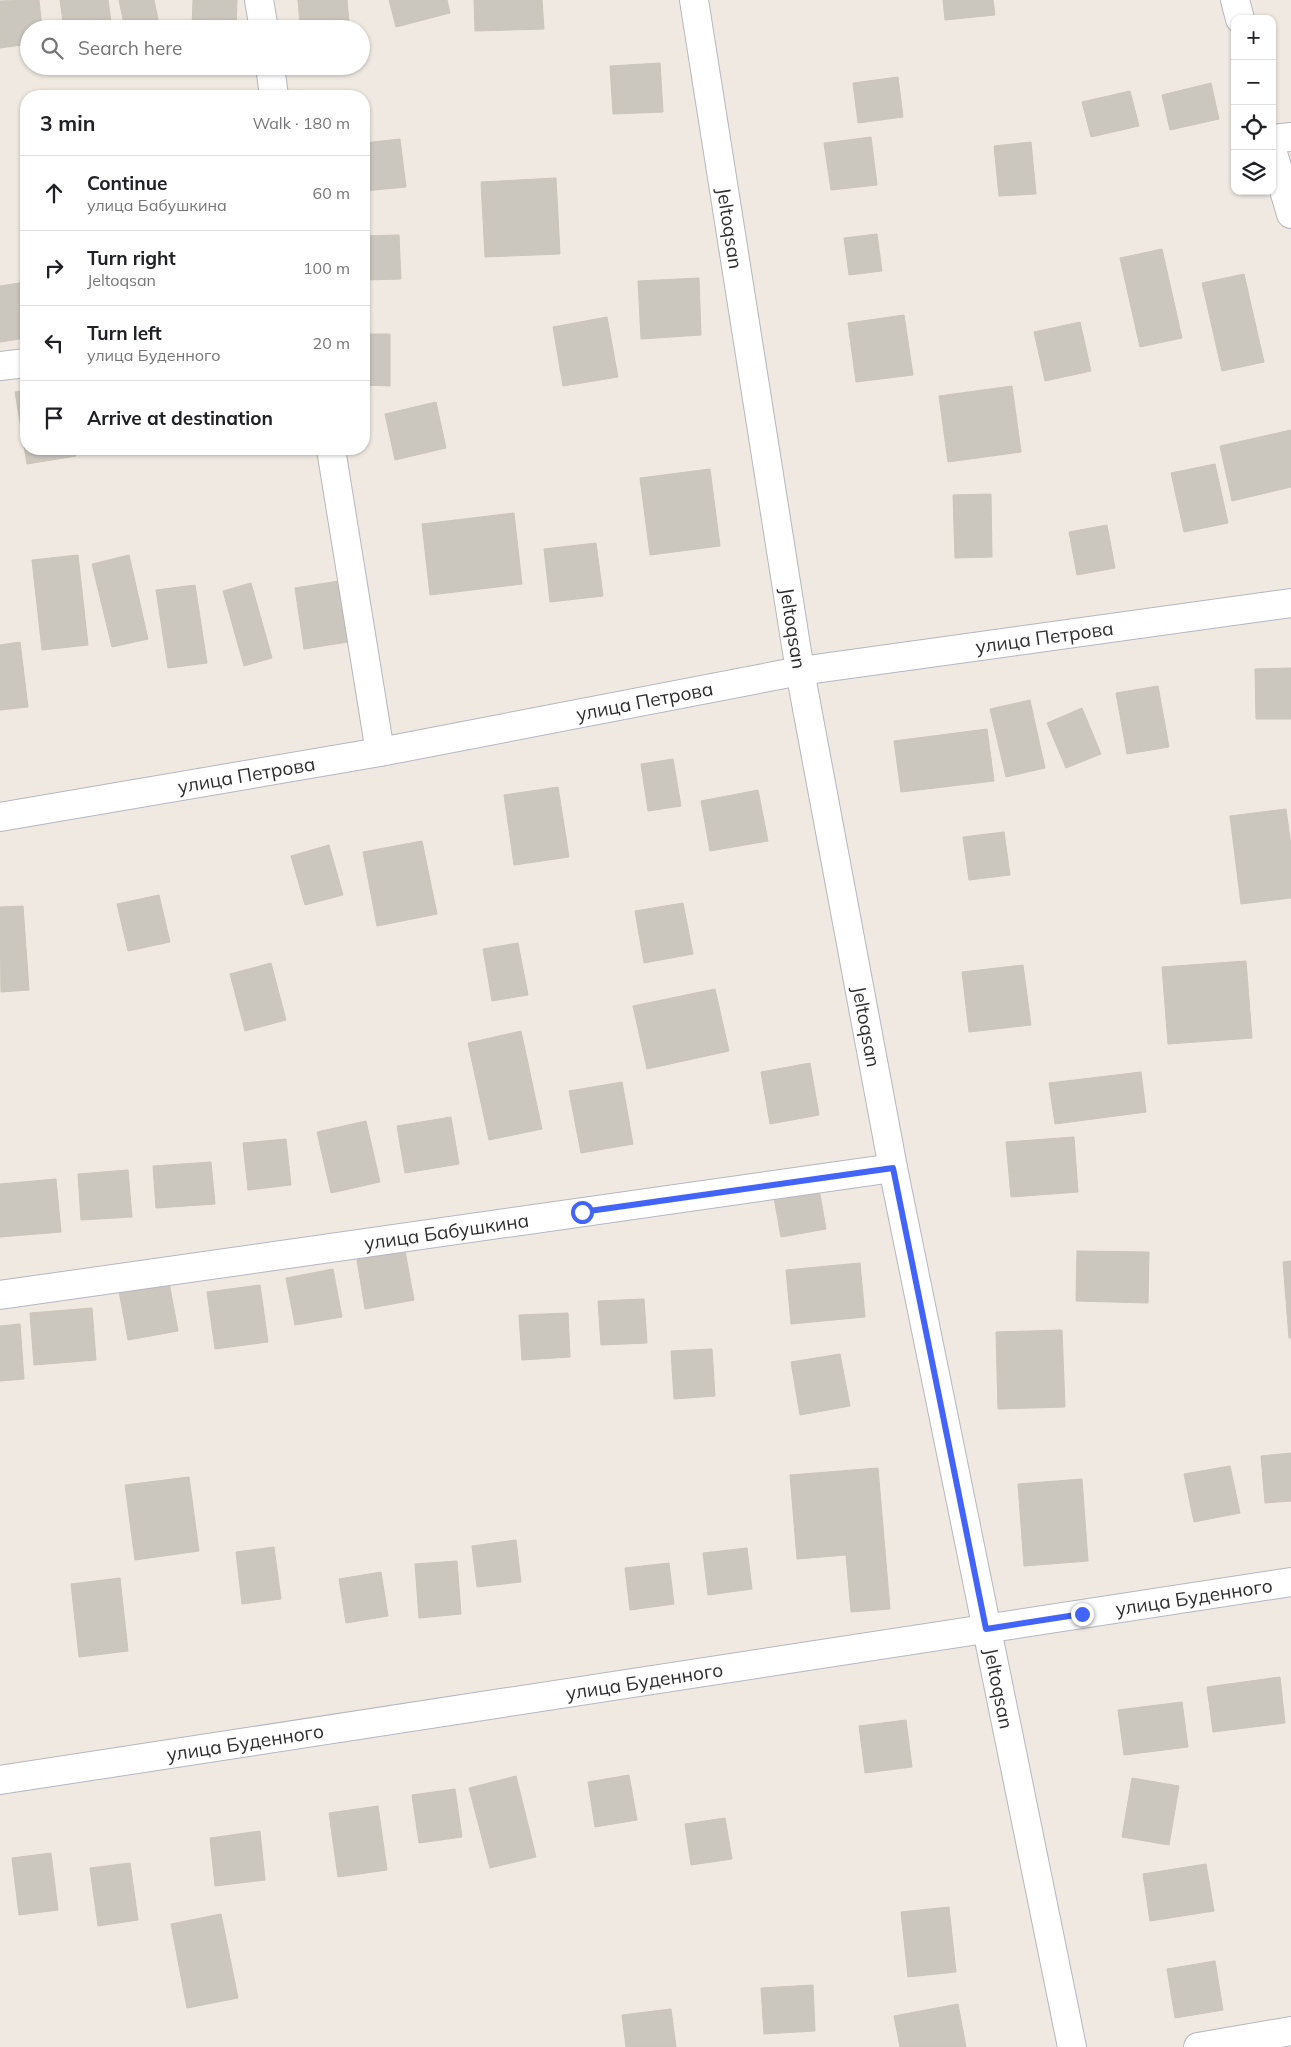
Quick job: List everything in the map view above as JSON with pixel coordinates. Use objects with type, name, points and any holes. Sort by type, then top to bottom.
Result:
[{"type":"street","points":[[259,0],[262,20]]},
{"type":"street","name":"Jeltoqsan","points":[[694,0],[800,671],[893,1168],[1072,2047]]},
{"type":"street","points":[[1235,0],[1239,15]]},
{"type":"street","points":[[271,75],[273,90]]},
{"type":"street","points":[[1276,139],[1291,137]]},
{"type":"street","points":[[1276,163],[1291,214]]},
{"type":"street","points":[[0,366],[20,364]]},
{"type":"street","points":[[332,455],[380,752]]},
{"type":"street","name":"улица Петрова","points":[[0,817],[380,752],[800,671],[1291,603]]},
{"type":"street","name":"улица Бабушкина","points":[[0,1295],[893,1168]]},
{"type":"street","name":"улица Буденного","points":[[0,1780],[1291,1582]]},
{"type":"street","points":[[1198,2047],[1291,2031]]},
{"type":"building","points":[[39,0],[41,20],[20,20],[20,45],[0,48],[0,1]]},
{"type":"building","points":[[60,0],[108,0],[111,20],[63,20]]},
{"type":"building","points":[[119,0],[154,0],[158,20],[123,20]]},
{"type":"building","points":[[193,0],[237,0],[236,20],[192,20]]},
{"type":"building","points":[[298,0],[347,0],[349,20],[300,20]]},
{"type":"building","points":[[389,0],[447,0],[450,13],[396,27]]},
{"type":"building","points":[[474,0],[542,0],[544,29],[475,31]]},
{"type":"building","points":[[943,0],[993,0],[995,15],[945,20]]},
{"type":"building","points":[[660,63],[663,112],[613,114],[610,66]]},
{"type":"building","points":[[898,77],[903,117],[858,123],[853,83]]},
{"type":"building","points":[[1211,83],[1219,119],[1170,130],[1162,95]]},
{"type":"building","points":[[1130,91],[1139,126],[1091,137],[1082,102]]},
{"type":"building","points":[[871,137],[877,185],[831,190],[824,143]]},
{"type":"building","points":[[400,139],[406,187],[370,190],[370,142]]},
{"type":"building","points":[[1031,142],[1036,194],[999,196],[994,146]]},
{"type":"building","points":[[556,178],[560,254],[485,257],[481,182]]},
{"type":"building","points":[[877,234],[882,271],[849,275],[844,238]]},
{"type":"building","points":[[399,235],[401,279],[370,280],[370,236]]},
{"type":"building","points":[[1162,249],[1182,338],[1140,347],[1120,258]]},
{"type":"building","points":[[1244,274],[1264,362],[1222,371],[1202,283]]},
{"type":"building","points":[[699,278],[701,335],[641,339],[638,281]]},
{"type":"building","points":[[20,283],[20,339],[0,342],[0,286]]},
{"type":"building","points":[[904,315],[913,375],[856,382],[848,323]]},
{"type":"building","points":[[607,317],[618,377],[563,386],[553,327]]},
{"type":"building","points":[[1080,322],[1091,371],[1045,381],[1034,332]]},
{"type":"building","points":[[370,334],[390,334],[390,386],[370,385]]},
{"type":"building","points":[[1012,386],[1021,452],[948,462],[939,396]]},
{"type":"building","points":[[20,391],[20,422],[15,392]]},
{"type":"building","points":[[436,402],[446,448],[395,460],[385,414]]},
{"type":"building","points":[[1291,430],[1291,487],[1232,501],[1220,446]]},
{"type":"building","points":[[26,455],[76,456],[27,464]]},
{"type":"building","points":[[1215,464],[1228,523],[1184,532],[1171,473]]},
{"type":"building","points":[[710,469],[720,546],[650,555],[640,478]]},
{"type":"building","points":[[991,494],[992,557],[955,558],[953,495]]},
{"type":"building","points":[[514,513],[522,584],[430,595],[422,524]]},
{"type":"building","points":[[1107,525],[1115,568],[1077,575],[1069,532]]},
{"type":"building","points":[[596,543],[603,596],[550,602],[544,549]]},
{"type":"building","points":[[78,555],[88,645],[42,650],[32,560]]},
{"type":"building","points":[[129,555],[148,639],[112,647],[92,564]]},
{"type":"building","points":[[339,581],[348,642],[304,649],[295,588]]},
{"type":"building","points":[[251,583],[272,658],[244,666],[223,591]]},
{"type":"building","points":[[195,585],[207,663],[168,668],[156,590]]},
{"type":"building","points":[[20,642],[28,707],[0,710],[0,645]]},
{"type":"building","points":[[1291,668],[1291,719],[1256,719],[1255,669]]},
{"type":"building","points":[[1158,686],[1169,747],[1127,754],[1116,693]]},
{"type":"building","points":[[1030,700],[1045,768],[1006,777],[990,709]]},
{"type":"building","points":[[1082,708],[1101,754],[1066,768],[1047,723]]},
{"type":"building","points":[[987,729],[994,781],[901,792],[894,741]]},
{"type":"building","points":[[673,759],[681,806],[648,811],[641,764]]},
{"type":"building","points":[[558,787],[569,857],[514,865],[504,795]]},
{"type":"building","points":[[758,790],[768,841],[710,851],[701,801]]},
{"type":"building","points":[[1286,809],[1291,846],[1291,898],[1241,904],[1230,816]]},
{"type":"building","points":[[1004,832],[1010,875],[969,880],[963,837]]},
{"type":"building","points":[[422,841],[437,914],[377,926],[363,852]]},
{"type":"building","points":[[329,845],[343,895],[305,905],[291,856]]},
{"type":"building","points":[[159,895],[170,942],[128,951],[117,904]]},
{"type":"building","points":[[683,903],[693,954],[644,963],[635,911]]},
{"type":"building","points":[[23,906],[29,990],[1,992],[0,907]]},
{"type":"building","points":[[518,943],[528,995],[492,1001],[483,949]]},
{"type":"building","points":[[1246,961],[1252,1038],[1168,1044],[1162,967]]},
{"type":"building","points":[[271,963],[286,1020],[245,1031],[230,974]]},
{"type":"building","points":[[1023,965],[1031,1025],[969,1032],[962,972]]},
{"type":"building","points":[[715,989],[729,1051],[647,1069],[633,1006]]},
{"type":"building","points":[[521,1031],[542,1129],[489,1140],[468,1043]]},
{"type":"building","points":[[810,1063],[819,1115],[770,1124],[761,1072]]},
{"type":"building","points":[[1141,1072],[1146,1112],[1055,1124],[1049,1083]]},
{"type":"building","points":[[622,1082],[633,1144],[581,1153],[569,1091]]},
{"type":"building","points":[[451,1117],[459,1164],[405,1173],[397,1126]]},
{"type":"building","points":[[366,1121],[380,1182],[331,1193],[317,1132]]},
{"type":"building","points":[[1074,1137],[1078,1192],[1011,1197],[1006,1142]]},
{"type":"building","points":[[286,1139],[291,1185],[248,1190],[243,1143]]},
{"type":"building","points":[[211,1162],[215,1204],[156,1208],[153,1166]]},
{"type":"building","points":[[128,1170],[132,1217],[81,1220],[78,1174]]},
{"type":"building","points":[[56,1179],[61,1232],[0,1237],[0,1184]]},
{"type":"building","points":[[818,1183],[826,1229],[781,1237],[773,1192]]},
{"type":"building","points":[[405,1251],[414,1300],[365,1309],[357,1260]]},
{"type":"building","points":[[1077,1251],[1149,1252],[1148,1303],[1076,1301]]},
{"type":"building","points":[[1291,1261],[1291,1338],[1289,1338],[1283,1262]]},
{"type":"building","points":[[860,1263],[865,1317],[791,1324],[786,1270]]},
{"type":"building","points":[[333,1269],[342,1317],[295,1325],[286,1278]]},
{"type":"building","points":[[169,1282],[178,1331],[128,1340],[119,1291]]},
{"type":"building","points":[[260,1285],[268,1342],[215,1349],[207,1292]]},
{"type":"building","points":[[644,1299],[647,1343],[601,1345],[598,1301]]},
{"type":"building","points":[[92,1308],[96,1360],[34,1365],[30,1313]]},
{"type":"building","points":[[568,1313],[570,1357],[522,1360],[519,1315]]},
{"type":"building","points":[[20,1324],[24,1379],[0,1381],[0,1326]]},
{"type":"building","points":[[1062,1330],[1065,1407],[998,1409],[996,1332]]},
{"type":"building","points":[[712,1349],[715,1396],[674,1399],[671,1351]]},
{"type":"building","points":[[840,1354],[850,1406],[800,1415],[791,1362]]},
{"type":"building","points":[[1291,1453],[1291,1501],[1265,1503],[1261,1456]]},
{"type":"building","points":[[1230,1466],[1240,1513],[1194,1522],[1184,1474]]},
{"type":"building","points":[[878,1468],[890,1609],[851,1612],[846,1555],[797,1559],[790,1475]]},
{"type":"building","points":[[189,1477],[199,1551],[135,1560],[125,1485]]},
{"type":"building","points":[[1082,1479],[1088,1561],[1024,1566],[1018,1484]]},
{"type":"building","points":[[516,1540],[521,1582],[477,1587],[472,1546]]},
{"type":"building","points":[[274,1547],[281,1599],[242,1604],[236,1552]]},
{"type":"building","points":[[747,1548],[752,1589],[708,1595],[703,1553]]},
{"type":"building","points":[[457,1561],[461,1614],[419,1618],[415,1564]]},
{"type":"building","points":[[669,1563],[674,1604],[630,1610],[625,1568]]},
{"type":"building","points":[[381,1572],[388,1616],[346,1623],[339,1579]]},
{"type":"building","points":[[120,1578],[128,1651],[79,1657],[71,1584]]},
{"type":"building","points":[[1280,1677],[1285,1723],[1213,1732],[1207,1687]]},
{"type":"building","points":[[1182,1702],[1188,1747],[1124,1755],[1118,1710]]},
{"type":"building","points":[[906,1720],[912,1767],[865,1773],[859,1726]]},
{"type":"building","points":[[629,1775],[637,1820],[595,1827],[588,1782]]},
{"type":"building","points":[[516,1776],[536,1857],[490,1868],[469,1788]]},
{"type":"building","points":[[1132,1778],[1179,1786],[1169,1845],[1122,1837]]},
{"type":"building","points":[[455,1789],[462,1837],[419,1843],[412,1795]]},
{"type":"building","points":[[378,1806],[387,1870],[338,1877],[329,1813]]},
{"type":"building","points":[[725,1818],[732,1859],[691,1865],[685,1824]]},
{"type":"building","points":[[260,1831],[265,1880],[215,1886],[210,1838]]},
{"type":"building","points":[[51,1853],[58,1910],[19,1915],[12,1858]]},
{"type":"building","points":[[130,1863],[138,1920],[98,1926],[90,1868]]},
{"type":"building","points":[[1206,1864],[1214,1911],[1150,1921],[1143,1874]]},
{"type":"building","points":[[949,1907],[956,1972],[908,1977],[901,1912]]},
{"type":"building","points":[[221,1914],[238,1998],[187,2008],[171,1924]]},
{"type":"building","points":[[1215,1961],[1223,2010],[1175,2018],[1167,1969]]},
{"type":"building","points":[[813,1985],[815,2031],[764,2034],[761,1988]]},
{"type":"building","points":[[958,2004],[966,2047],[900,2047],[894,2016]]},
{"type":"building","points":[[671,2009],[676,2047],[626,2047],[622,2015]]},
{"type":"route","points":[[582,1212],[893,1168],[986,1629],[1082,1614]]}]
